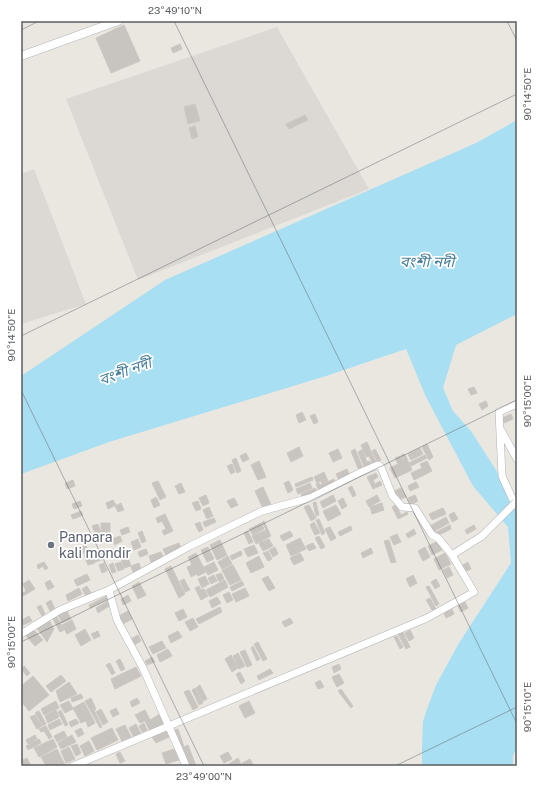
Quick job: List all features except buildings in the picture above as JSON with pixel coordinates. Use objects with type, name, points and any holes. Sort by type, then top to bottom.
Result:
[{"type":"street","points":[[21,56],[118,21]]},
{"type":"street","points":[[452,555],[482,536],[517,504],[512,498],[502,476],[498,412],[517,404]]},
{"type":"street","points":[[500,428],[517,459]]},
{"type":"street","points":[[21,634],[60,610],[109,590],[190,546],[262,512],[310,498],[378,465],[381,466],[392,495],[402,508],[415,508],[432,535],[438,538],[452,555],[474,592],[427,618],[73,766]]},
{"type":"street","points":[[109,590],[117,620],[143,668],[186,766]]},
{"type":"shaded area","points":[[277,27],[369,189],[138,280],[66,99]]},
{"type":"shaded area","points":[[34,169],[86,304],[21,324],[21,174]]},
{"type":"water","name":"বংশী নদী","points":[[517,120],[517,314],[456,345],[443,388],[453,411],[471,431],[517,503],[517,746],[513,756],[513,766],[422,766],[423,721],[436,685],[459,643],[511,563],[508,527],[473,486],[426,397],[406,349],[326,376],[109,442],[21,474],[21,376],[165,280],[476,143]]},
{"type":"place","name":"Panpara kali mondir","points":[[51,545]]}]
